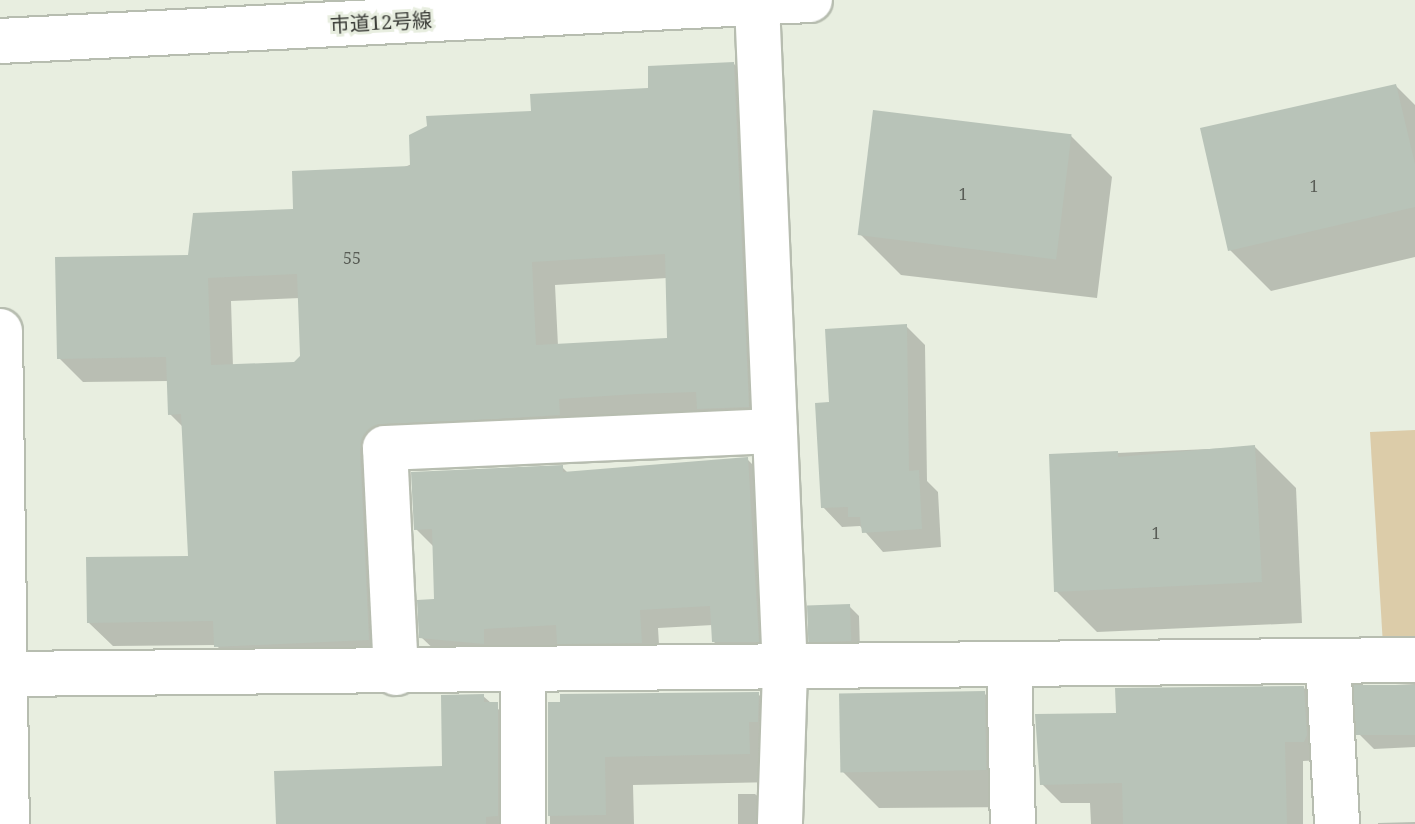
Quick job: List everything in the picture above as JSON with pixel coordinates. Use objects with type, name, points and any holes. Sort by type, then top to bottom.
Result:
[{"type":"street","name":"市道12号線","points":[[0,41],[810,0]]},
{"type":"street","points":[[757,3],[785,671],[780,824]]},
{"type":"street","points":[[0,331],[7,824]]},
{"type":"street","points":[[396,673],[385,448],[775,431]]},
{"type":"street","points":[[5,674],[785,671],[1415,660]]},
{"type":"street","points":[[1328,661],[1337,824]]},
{"type":"street","points":[[1009,665],[1013,824]]},
{"type":"street","points":[[523,673],[523,824]]},
{"type":"shaded area","points":[[1415,430],[1415,644],[1383,645],[1370,432]]},
{"type":"building","points":[[734,62],[749,407],[697,409],[696,392],[637,394],[559,399],[560,415],[372,427],[360,449],[369,640],[214,647],[213,621],[87,623],[86,557],[188,556],[181,414],[168,415],[166,357],[57,359],[55,257],[188,255],[193,213],[293,209],[292,171],[410,166],[409,135],[427,126],[426,116],[531,111],[530,94],[648,88],[648,66]],"holes":[[[665,254],[667,338],[536,345],[532,262]],[[297,274],[300,356],[294,362],[211,365],[208,278]]]},
{"type":"building","points":[[1396,84],[1415,164],[1415,207],[1228,251],[1200,128]]},
{"type":"building","points":[[873,110],[1072,134],[1056,259],[858,235]]},
{"type":"building","points":[[907,324],[909,471],[919,470],[922,529],[862,533],[860,517],[848,517],[848,507],[821,508],[815,403],[829,402],[825,329]]},
{"type":"building","points":[[1255,445],[1262,582],[1054,592],[1049,454],[1118,451],[1118,457]]},
{"type":"building","points":[[748,457],[759,642],[712,642],[710,606],[640,610],[642,643],[557,644],[556,625],[484,629],[484,644],[419,638],[417,600],[434,599],[432,529],[414,530],[411,472],[563,465],[563,472]]},
{"type":"building","points":[[850,604],[851,641],[808,642],[807,606]]},
{"type":"building","points":[[1354,685],[1415,685],[1415,735],[1354,735]]},
{"type":"building","points":[[1304,686],[1307,735],[1304,742],[1285,742],[1287,824],[1123,824],[1122,783],[1040,785],[1035,714],[1116,713],[1115,688]]},
{"type":"building","points":[[985,691],[986,770],[840,773],[839,694]]},
{"type":"building","points":[[759,692],[758,722],[749,722],[750,754],[605,757],[606,815],[548,816],[548,702],[560,702],[560,694]]},
{"type":"building","points":[[484,694],[484,702],[498,702],[498,816],[486,817],[486,824],[276,824],[274,771],[442,766],[441,695]]}]
